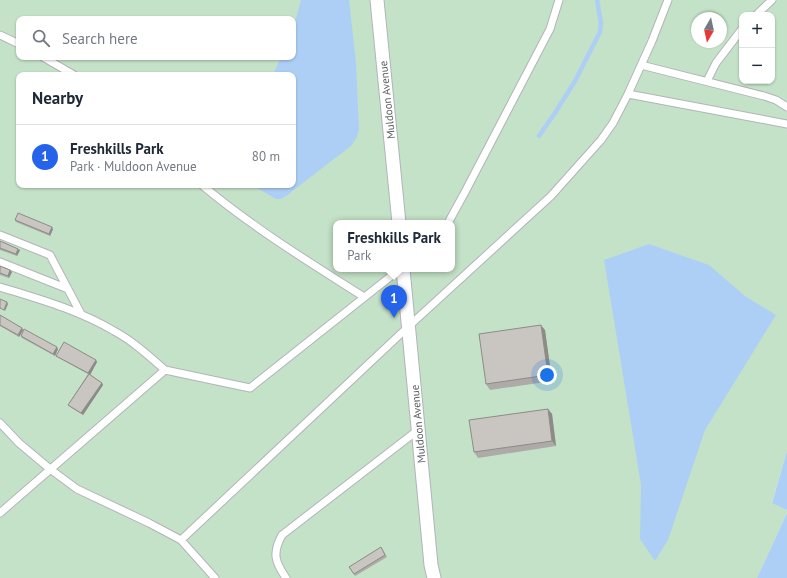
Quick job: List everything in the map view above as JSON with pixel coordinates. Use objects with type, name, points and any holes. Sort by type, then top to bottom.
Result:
[{"type":"street","name":"Muldoon Avenue","points":[[377,0],[399,220]]},
{"type":"street","name":"Muldoon Avenue","points":[[403,272],[432,577]]},
{"type":"lane","points":[[450,220],[550,29],[559,0]]},
{"type":"lane","points":[[181,540],[409,326],[551,196],[601,140],[613,123],[652,41],[668,0]]},
{"type":"lane","points":[[759,12],[772,0]]},
{"type":"lane","points":[[707,81],[716,63],[739,32]]},
{"type":"lane","points":[[0,36],[16,43]]},
{"type":"lane","points":[[48,60],[69,72]]},
{"type":"lane","points":[[641,65],[764,96],[776,100],[787,107]]},
{"type":"lane","points":[[628,94],[787,124]]},
{"type":"lane","points":[[206,188],[229,208],[364,297]]},
{"type":"lane","points":[[0,236],[50,255],[81,314]]},
{"type":"lane","points":[[0,262],[68,289]]},
{"type":"lane","points":[[0,287],[81,314],[114,330],[129,340],[165,370],[250,388],[396,272]]},
{"type":"lane","points":[[0,513],[165,370]]},
{"type":"lane","points":[[0,423],[19,443],[77,489],[181,540],[215,578]]},
{"type":"lane","points":[[286,578],[279,568],[275,556],[276,545],[282,535],[419,430]]},
{"type":"green space","points":[[0,0],[787,0],[787,451],[772,502],[787,510],[787,513],[757,578],[0,578]]},
{"type":"water","points":[[301,0],[349,0],[356,63],[359,129],[357,137],[351,146],[286,196],[281,199],[276,199],[257,188],[296,188],[296,72],[274,72],[280,60],[296,60],[296,18]]},
{"type":"water","points":[[649,244],[709,265],[745,296],[776,315],[705,430],[668,540],[655,561],[640,539],[641,485],[604,260]]},
{"type":"water","points":[[787,451],[787,510],[772,503]]},
{"type":"water","points":[[787,513],[787,578],[757,578]]},
{"type":"building","points":[[18,213],[52,227],[49,234],[15,220]]},
{"type":"building","points":[[0,241],[18,249],[16,254],[0,248]]},
{"type":"building","points":[[0,266],[10,270],[8,276],[0,273]]},
{"type":"building","points":[[0,299],[7,302],[4,310],[0,308]]},
{"type":"building","points":[[0,315],[22,328],[18,335],[0,325]]},
{"type":"building","points":[[541,325],[548,375],[486,384],[479,334]]},
{"type":"building","points":[[24,329],[57,347],[53,354],[21,336]]},
{"type":"building","points":[[64,342],[96,360],[88,373],[56,356]]},
{"type":"building","points":[[89,374],[102,383],[81,413],[68,405]]},
{"type":"building","points":[[548,409],[552,441],[474,452],[469,420]]},
{"type":"building","points":[[381,547],[385,555],[354,574],[349,567]]},
{"type":"waterway","points":[[539,136],[575,81],[600,32],[601,23],[597,0]]},
{"type":"place","name":"Freshkills Park","points":[[394,318]]}]
